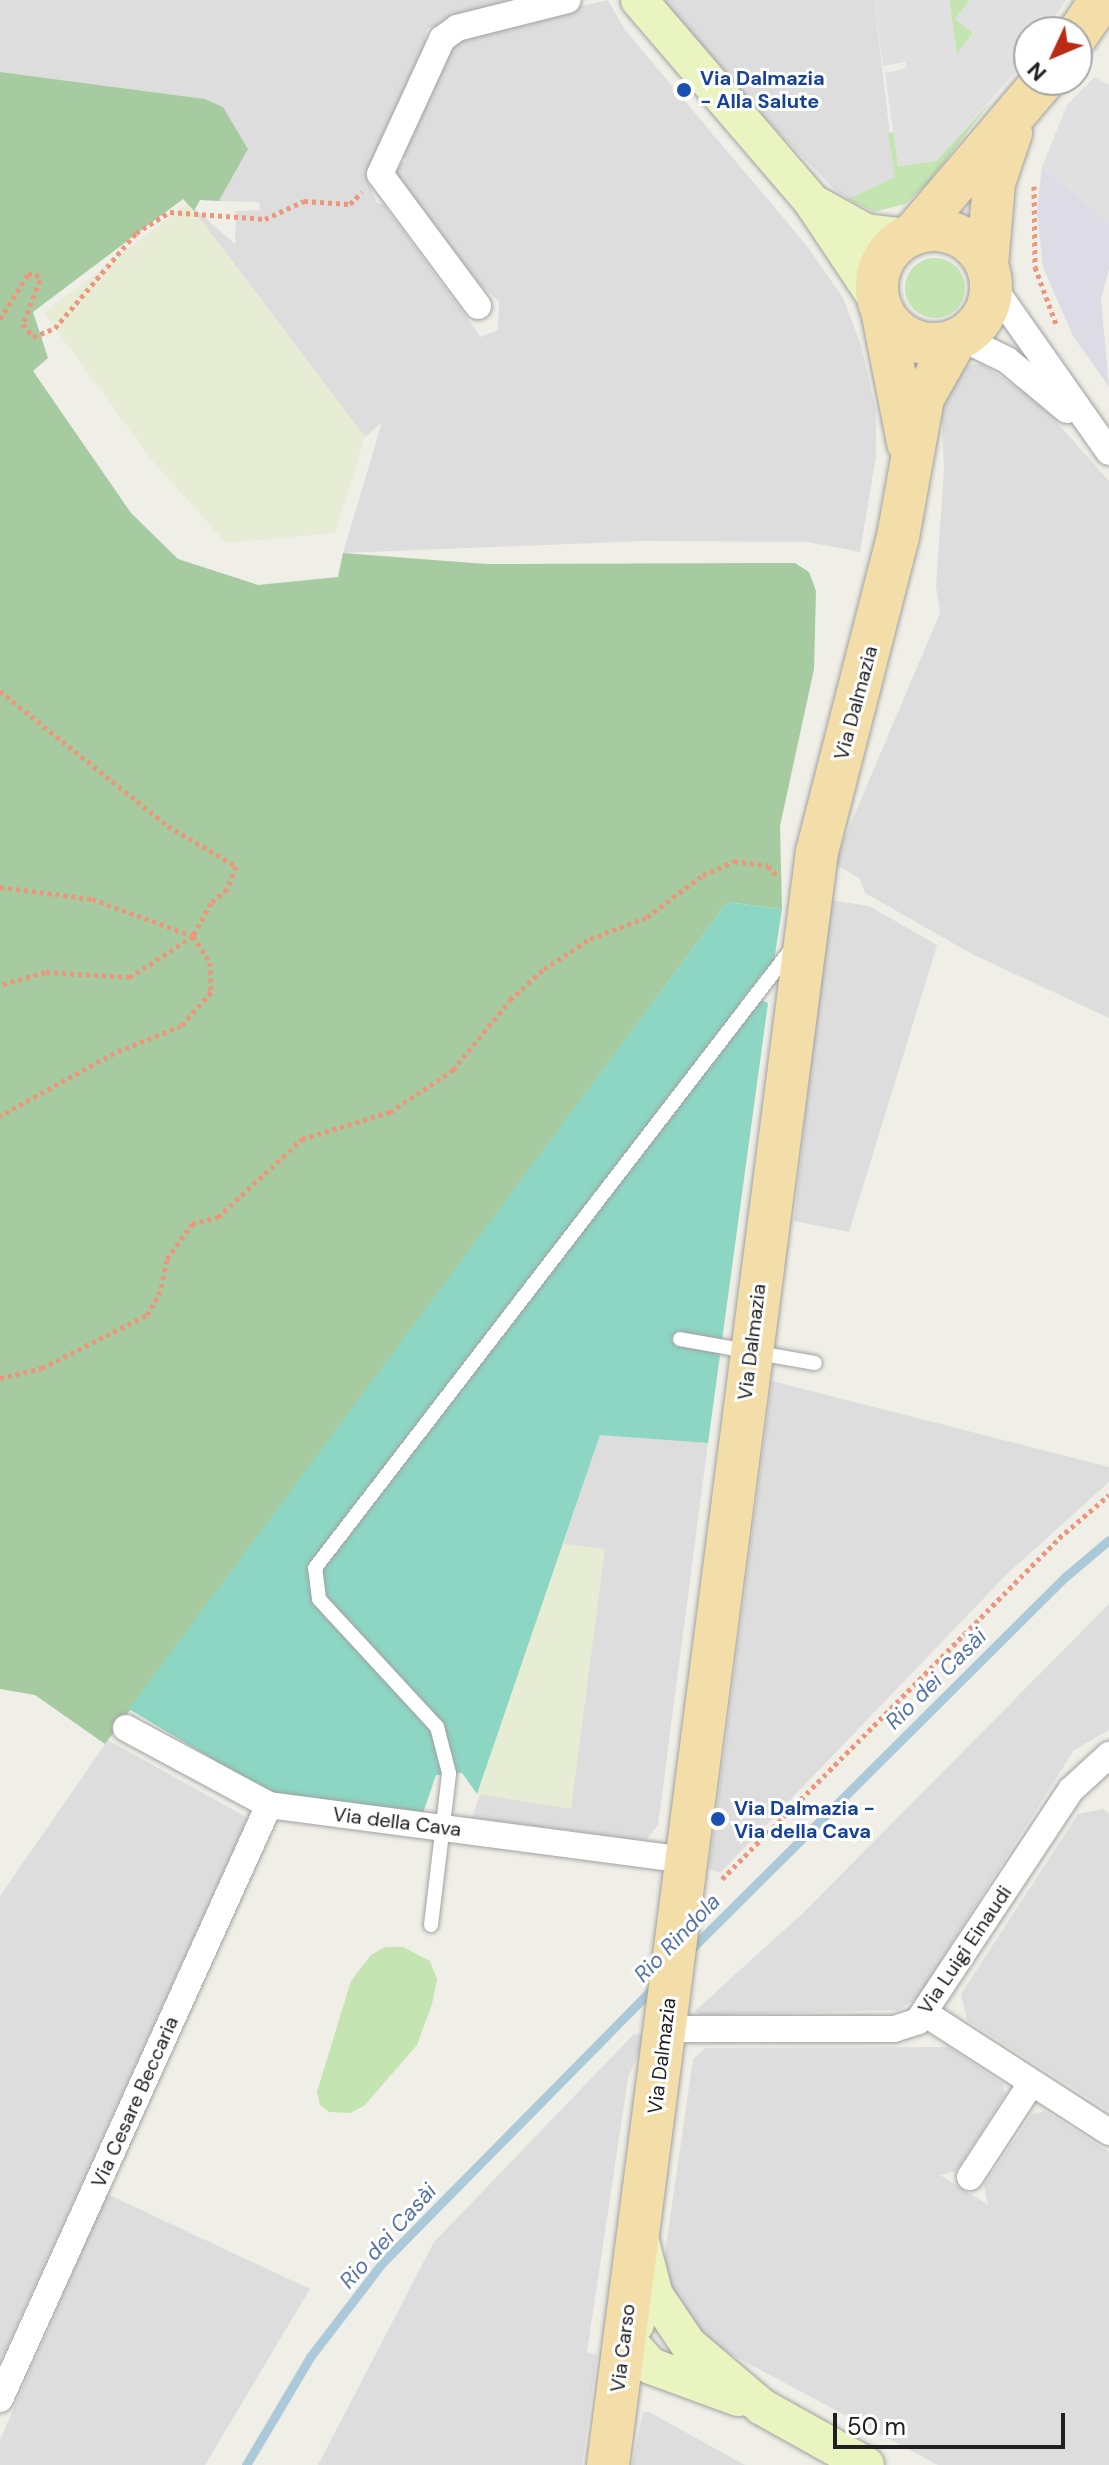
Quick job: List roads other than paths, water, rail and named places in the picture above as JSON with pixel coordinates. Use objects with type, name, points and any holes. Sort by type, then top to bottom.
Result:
[{"type":"main road","points":[[1017,117],[994,183],[985,315],[959,339],[938,344],[905,336],[880,305],[882,264],[1017,117],[1032,96]]},
{"type":"main road","points":[[909,235],[930,230],[964,238],[989,274]]},
{"type":"main road","name":"Via Dalmazia","points":[[880,305],[911,461]]},
{"type":"main road","name":"Via Dalmazia","points":[[639,2232],[675,1941],[702,1871],[751,1349],[805,931],[828,805],[882,606],[923,398],[959,339]]},
{"type":"main road","name":"Via Carso","points":[[608,2465],[639,2232]]},
{"type":"street","points":[[478,306],[380,174],[442,39],[457,28],[568,0]]},
{"type":"street","name":"Via Dalmazia","points":[[639,0],[812,202],[880,305]]},
{"type":"street","name":"Via Dalmazia","points":[[812,202],[866,232],[909,235]]},
{"type":"street","points":[[989,274],[1104,445]]},
{"type":"street","points":[[959,339],[1025,373],[1104,445]]},
{"type":"street","name":"Via della Cava","points":[[126,1728],[269,1805],[445,1828],[702,1871]]},
{"type":"street","name":"Via Luigi Einaudi","points":[[667,2014],[894,2029],[926,2014],[1059,1806],[1106,1764]]},
{"type":"street","name":"Via Cesare Beccaria","points":[[0,2399],[269,1805]]},
{"type":"street","points":[[926,2014],[1109,2132]]},
{"type":"street","points":[[970,2177],[1032,2082]]},
{"type":"street","points":[[639,2232],[655,2295],[678,2358]]},
{"type":"street","points":[[626,2325],[655,2327],[678,2358],[866,2465]]},
{"type":"street","points":[[616,2405],[628,2385],[678,2358]]},
{"type":"lane","points":[[431,1925],[445,1828],[449,1773],[437,1727],[319,1599],[315,1568],[805,931]]},
{"type":"lane","points":[[680,1339],[751,1349],[815,1363]]},
{"type":"waterway","name":"Rio dei Casài","points":[[690,1950],[1065,1577],[1109,1540]]},
{"type":"waterway","name":"Rio dei Casài","points":[[246,2465],[310,2357],[382,2263],[655,1986]]},
{"type":"place","name":"Via Dalmazia - Alla Salute","points":[[684,90]]},
{"type":"place","name":"Via Dalmazia - Via della Cava","points":[[718,1819]]},
{"type":"water label","name":"Rio Rindola","points":[[677,1938]]}]
